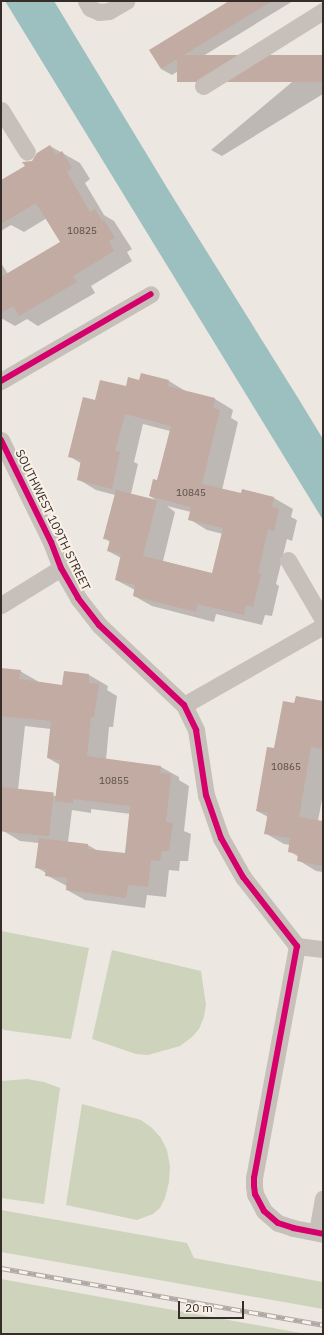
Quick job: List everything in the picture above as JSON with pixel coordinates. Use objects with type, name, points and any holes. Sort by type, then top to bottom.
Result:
[{"type":"street","points":[[86,1],[90,8],[100,12],[109,11],[126,1]]},
{"type":"street","points":[[203,86],[323,11]]},
{"type":"street","points":[[1,110],[27,152]]},
{"type":"street","points":[[1,381],[151,294]]},
{"type":"street","name":"SOUTHWEST 109TH STREET","points":[[1,440],[51,542],[61,568],[78,598],[99,625],[184,705],[196,730],[206,795],[221,838],[243,877],[297,946]]},
{"type":"street","points":[[288,560],[323,620]]},
{"type":"street","points":[[1,605],[61,568]]},
{"type":"street","points":[[184,705],[323,626]]},
{"type":"street","points":[[323,949],[297,946],[254,1178],[255,1194],[264,1211],[278,1223],[293,1228],[320,1233],[323,1199]]},
{"type":"green space","points":[[1,931],[89,948],[71,1039],[4,1030],[1,1027]]},
{"type":"green space","points":[[112,950],[201,971],[206,1005],[204,1017],[199,1029],[192,1037],[180,1046],[148,1055],[136,1054],[92,1039]]},
{"type":"green space","points":[[27,1079],[44,1082],[60,1088],[44,1204],[1,1198],[1,1081]]},
{"type":"green space","points":[[82,1104],[141,1120],[152,1128],[161,1138],[167,1150],[170,1166],[169,1182],[165,1198],[160,1208],[153,1214],[137,1220],[66,1205]]},
{"type":"green space","points":[[1,1210],[187,1243],[194,1258],[323,1282],[323,1309],[1,1252]]},
{"type":"green space","points":[[1,1279],[306,1334],[1,1334]]},
{"type":"water","points":[[5,1],[54,1],[169,191],[298,398],[323,439],[323,520]]},
{"type":"building","points":[[229,1],[272,1],[161,69],[149,50]]},
{"type":"building","points":[[177,55],[323,55],[323,82],[177,82]]},
{"type":"building","points":[[50,145],[56,155],[62,151],[72,168],[67,172],[90,212],[95,209],[115,238],[109,241],[114,251],[73,276],[77,282],[19,316],[13,306],[1,313],[1,277],[60,242],[36,203],[1,224],[1,180],[25,166],[22,162],[32,161],[37,153]]},
{"type":"building","points":[[141,373],[169,380],[167,386],[215,398],[213,408],[220,410],[202,484],[241,493],[242,489],[274,497],[272,507],[279,509],[274,531],[268,529],[258,573],[261,574],[253,607],[246,605],[244,615],[197,604],[196,612],[133,596],[135,585],[115,580],[121,554],[107,551],[110,540],[103,539],[116,490],[157,500],[143,556],[212,573],[223,528],[188,520],[191,507],[149,496],[153,479],[157,480],[171,426],[125,414],[115,451],[120,452],[112,489],[77,480],[81,460],[68,457],[83,397],[95,400],[100,380],[126,386],[128,377],[139,380]]},
{"type":"building","points":[[1,668],[21,670],[19,679],[62,685],[64,671],[89,674],[89,683],[99,684],[94,717],[91,717],[87,756],[161,766],[160,773],[171,774],[166,822],[173,823],[169,851],[162,851],[160,861],[151,860],[148,887],[128,885],[126,898],[66,890],[67,878],[45,876],[46,869],[35,868],[39,838],[88,844],[88,849],[125,853],[130,806],[73,799],[73,803],[55,801],[60,760],[47,758],[51,721],[1,716]]},
{"type":"building","points":[[296,696],[323,701],[323,749],[311,747],[299,817],[323,821],[323,866],[297,861],[298,854],[288,852],[290,838],[264,834],[268,813],[256,811],[267,747],[274,748],[283,701],[294,703]]},
{"type":"building","points":[[1,787],[54,793],[49,836],[1,831]]},
{"type":"railway","points":[[1,1268],[323,1325]]},
{"type":"cycle path","points":[[1,381],[151,294]]},
{"type":"cycle path","points":[[1,440],[51,542],[61,568],[78,598],[99,625],[184,705],[196,730],[206,795],[221,838],[243,877],[297,946],[254,1178],[254,1186],[255,1194],[264,1211],[278,1223],[293,1228],[323,1234]]}]
